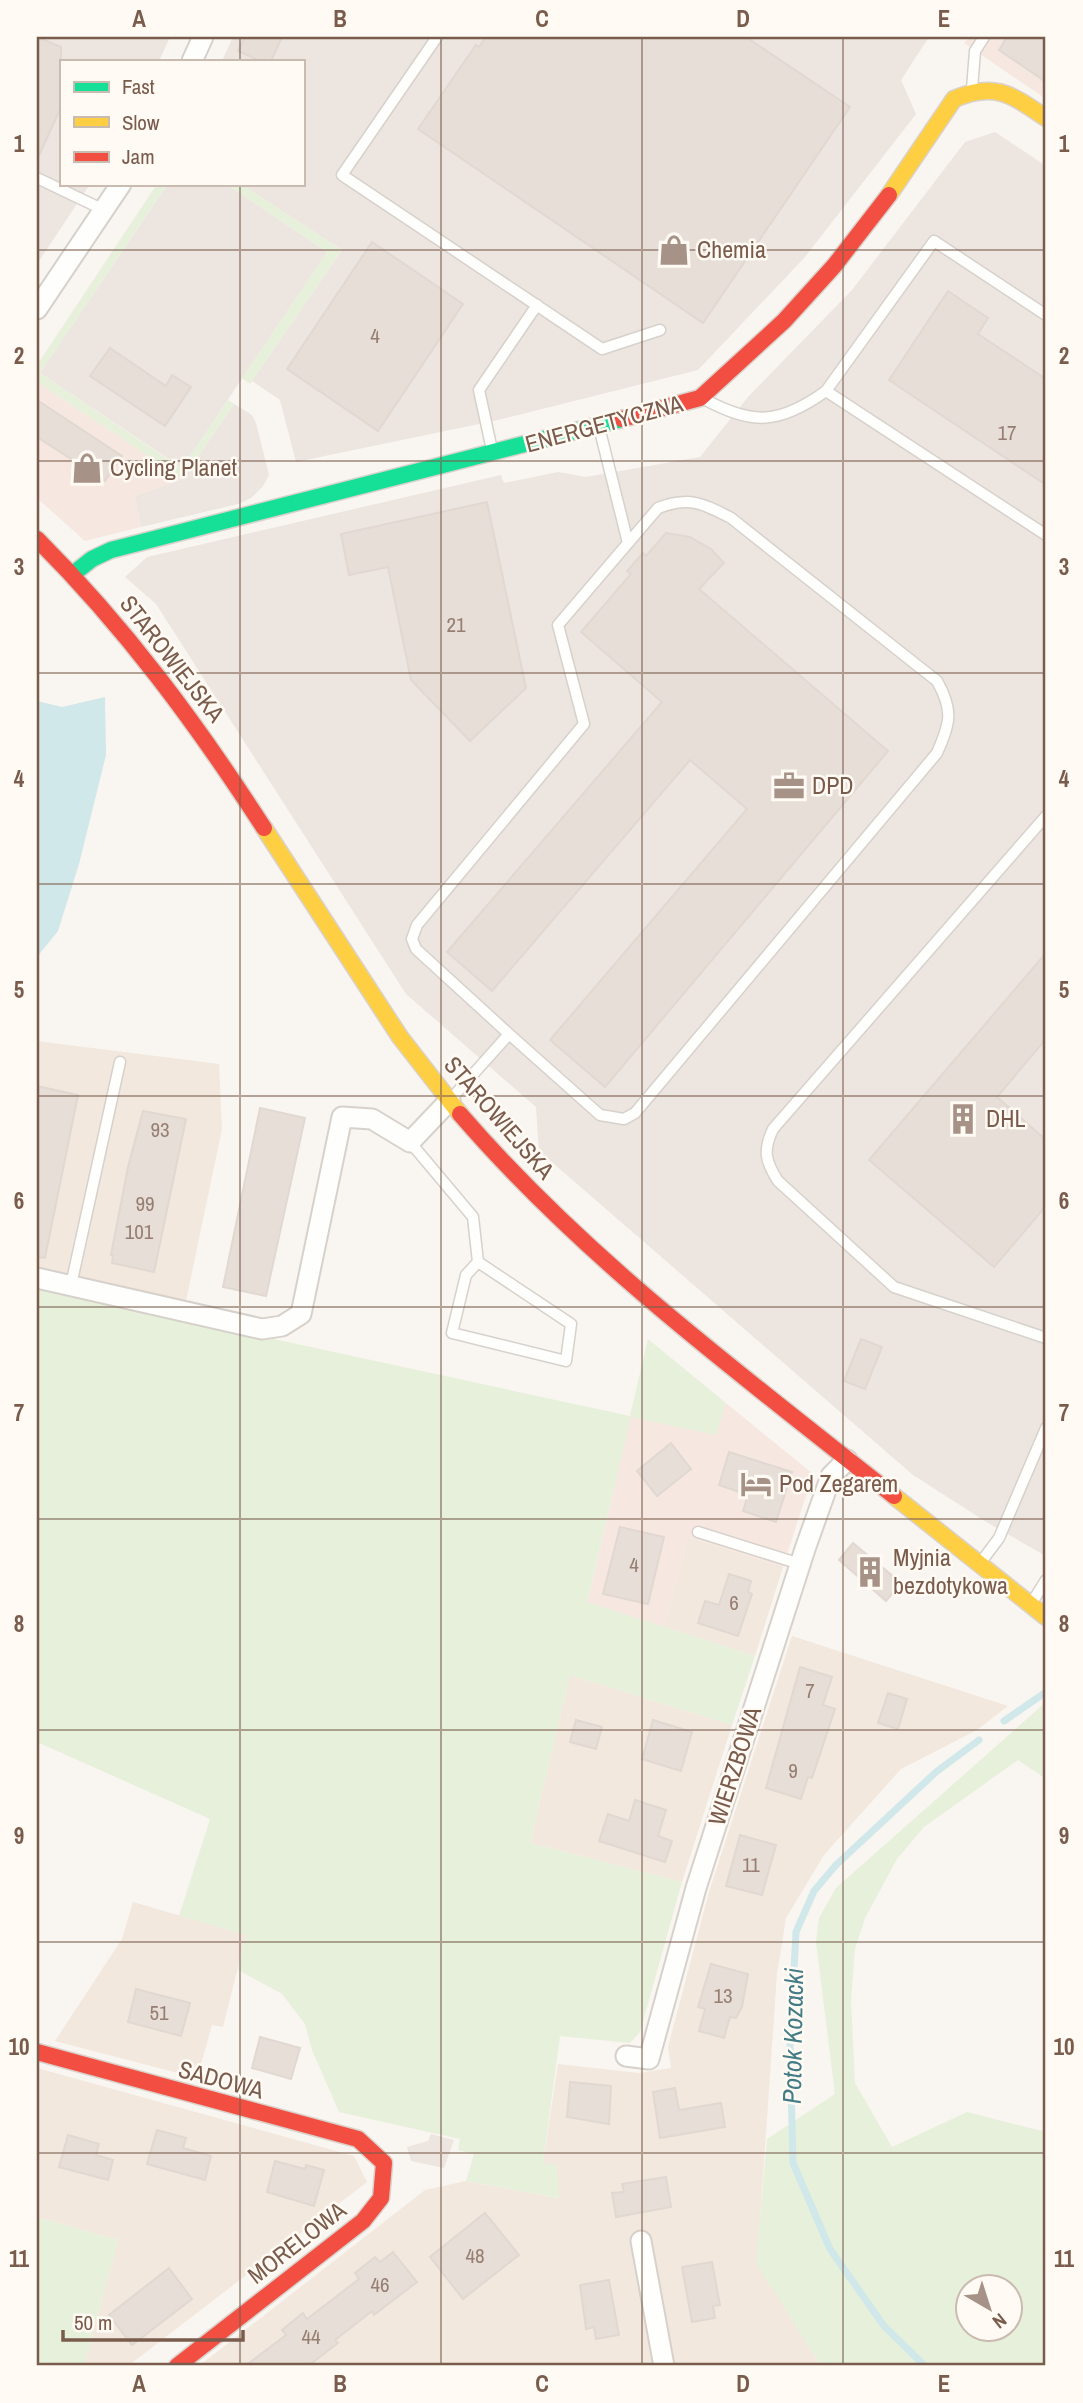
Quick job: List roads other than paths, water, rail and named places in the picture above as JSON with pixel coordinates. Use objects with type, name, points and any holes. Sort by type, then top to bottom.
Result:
[{"type":"street","points":[[192,60],[203,37]]},
{"type":"street","points":[[972,89],[1004,90],[1046,118]]},
{"type":"street","name":"ENERGETYCZNA","points":[[73,574],[92,559],[111,550],[492,454],[700,397],[784,321],[834,266],[879,210],[954,99],[972,89]]},
{"type":"street","points":[[37,309],[120,186]]},
{"type":"street","name":"STAROWIEJSKA","points":[[37,540],[73,574],[126,632],[176,697],[382,1010],[450,1100],[502,1160],[592,1252],[847,1460],[1046,1617]]},
{"type":"street","points":[[37,1278],[262,1329],[282,1326],[301,1314],[342,1117],[372,1119],[410,1142],[450,1100]]},
{"type":"street","name":"WIERZBOWA","points":[[626,2056],[649,2059],[696,1888],[800,1564],[831,1476],[847,1460]]},
{"type":"street","name":"SADOWA","points":[[37,2052],[358,2139],[384,2163]]},
{"type":"street","name":"MORELOWA","points":[[177,2366],[363,2221],[382,2198],[384,2163]]},
{"type":"street","points":[[641,2241],[664,2366]]},
{"type":"lane","points":[[437,37],[342,175],[602,349],[660,330]]},
{"type":"lane","points":[[972,89],[975,51],[984,37]]},
{"type":"lane","points":[[37,178],[104,209]]},
{"type":"lane","points":[[700,397],[739,417],[765,419],[788,414],[825,391],[934,241],[1046,314]]},
{"type":"lane","points":[[492,454],[479,390],[537,305]]},
{"type":"lane","points":[[825,391],[1046,535]]},
{"type":"lane","points":[[599,426],[628,543]]},
{"type":"lane","points":[[681,499],[709,506],[731,518],[937,681],[947,699],[950,724],[937,753],[635,1113],[624,1119],[600,1115],[509,1034],[416,949],[412,939],[417,925],[584,724],[558,625],[658,508],[681,499]]},
{"type":"lane","points":[[1046,816],[773,1129],[764,1148],[768,1165],[778,1181],[894,1287],[1046,1339]]},
{"type":"lane","points":[[450,1100],[509,1034]]},
{"type":"lane","points":[[71,1286],[120,1062]]},
{"type":"lane","points":[[410,1142],[473,1217],[478,1262],[466,1275],[452,1333],[566,1361],[571,1324],[478,1262]]},
{"type":"lane","points":[[979,1564],[999,1538],[1046,1428]]},
{"type":"lane","points":[[698,1532],[800,1564]]},
{"type":"lane","points":[[1030,1604],[1046,1580]]},
{"type":"water","points":[[105,697],[106,755],[79,864],[58,931],[37,957],[37,701],[62,707]]},
{"type":"waterway","name":"Potok Kozacki","points":[[1004,1721],[1046,1692]]},
{"type":"waterway","name":"Potok Kozacki","points":[[925,2366],[884,2326],[830,2249],[793,2163],[790,2045],[796,1932],[814,1891],[836,1865],[936,1772],[979,1740]]},
{"type":"place","name":"Chemia","points":[[674,250]]},
{"type":"place","name":"Cycling Planet","points":[[87,468]]},
{"type":"place","name":"DPD","points":[[789,786]]},
{"type":"place","name":"DHL","points":[[963,1119]]},
{"type":"place","name":"Pod Zegarem","points":[[756,1484]]},
{"type":"place","name":"Myjnia bezdotykowa","points":[[870,1572]]}]
